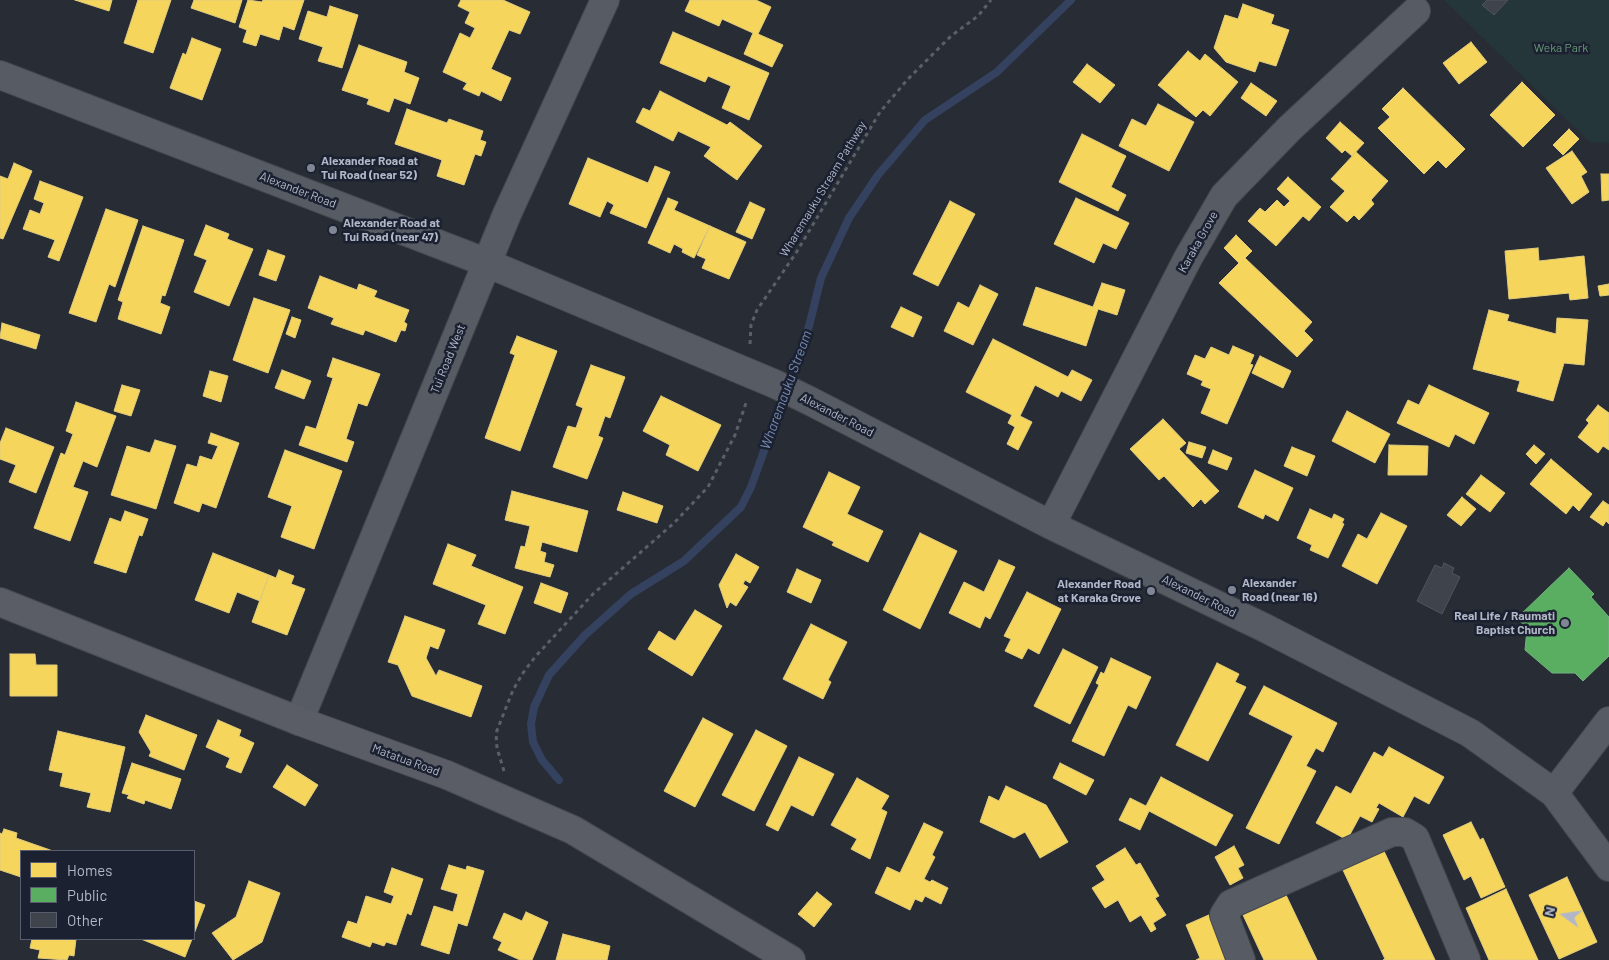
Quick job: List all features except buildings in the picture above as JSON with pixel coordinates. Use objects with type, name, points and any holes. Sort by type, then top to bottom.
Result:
[{"type":"main road","name":"Matatua Road","points":[[0,602],[299,721],[439,772],[573,830],[791,960]]},
{"type":"street","name":"Tui Road West","points":[[299,721],[488,263],[506,214],[605,0]]},
{"type":"street","name":"Karaka Grove","points":[[1051,524],[1188,258],[1224,196],[1290,128],[1416,11]]},
{"type":"street","name":"Alexander Road","points":[[0,76],[488,263],[765,380],[810,401],[1051,524],[1266,628],[1470,733],[1554,793],[1609,868]]},
{"type":"street","points":[[1554,793],[1609,721]]},
{"type":"street","points":[[1241,960],[1224,916],[1231,904],[1392,832],[1405,832],[1415,838],[1466,960]]},
{"type":"path","name":"Wharemauku Stream Pathway","points":[[498,797],[506,775],[496,748],[496,733],[506,705],[523,673],[535,657],[593,594],[674,523],[708,487],[765,380],[750,343],[751,325],[757,310],[796,253],[880,112],[908,79],[951,36],[978,16],[991,0]]},
{"type":"green space","name":"Weka Park","points":[[1444,0],[1609,0],[1609,143],[1590,142]]},
{"type":"waterway","name":"Wharemauku Stream","points":[[559,780],[542,760],[533,742],[531,724],[534,707],[549,675],[585,635],[631,594],[684,561],[741,507],[751,487],[809,326],[821,278],[849,218],[878,175],[925,120],[997,72],[1071,0]]},
{"type":"place","name":"Alexander Road at Tui Road (near 52)","points":[[311,168]]},
{"type":"place","name":"Alexander Road at Tui Road (near 47)","points":[[333,230]]},
{"type":"place","name":"Alexander Road (near 16)","points":[[1232,590]]},
{"type":"place","name":"Alexander Road at Karaka Grove","points":[[1151,591]]},
{"type":"place","name":"Real Life / Raumati Baptist Church","points":[[1565,623]]}]
